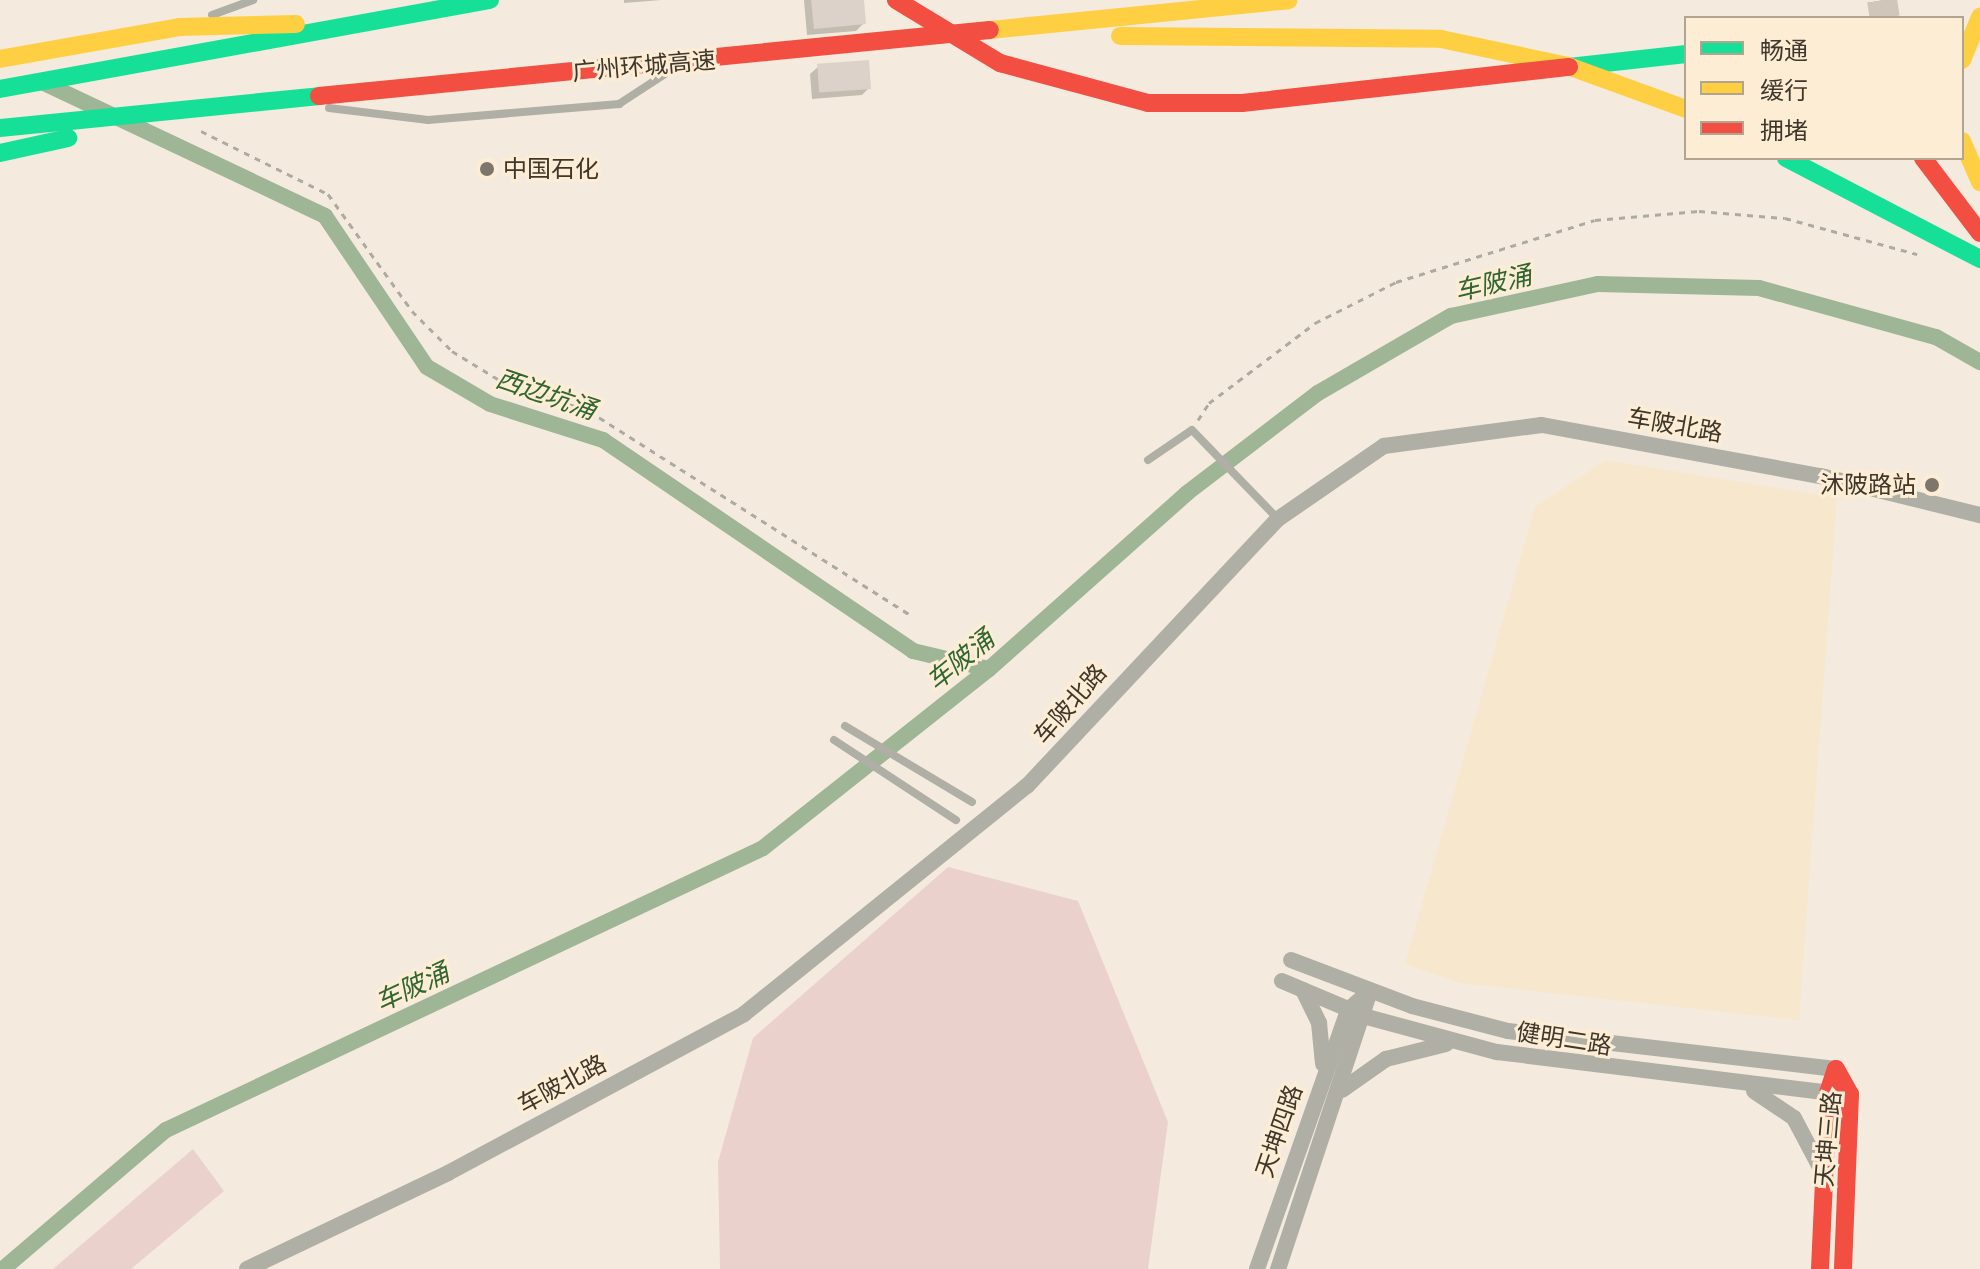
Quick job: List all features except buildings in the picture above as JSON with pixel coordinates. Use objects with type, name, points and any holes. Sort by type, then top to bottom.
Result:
[{"type":"main road","points":[[0,89],[378,23],[490,0]]},
{"type":"main road","points":[[896,0],[1000,63],[1148,103],[1258,101],[1684,54]]},
{"type":"main road","name":"广州环城高速","points":[[0,128],[186,117],[273,101],[930,40],[1288,0]]},
{"type":"main road","points":[[1964,55],[1980,18]]},
{"type":"main road","points":[[0,59],[179,27],[378,23]]},
{"type":"main road","points":[[930,40],[1408,35],[1568,66],[1684,108]]},
{"type":"main road","points":[[0,153],[273,101]]},
{"type":"main road","points":[[1964,146],[1980,182]]},
{"type":"main road","points":[[1790,160],[1980,259]]},
{"type":"main road","points":[[1925,160],[1980,233]]},
{"type":"main road","name":"天坤三路","points":[[1820,1269],[1828,1093],[1836,1069]]},
{"type":"main road","name":"天坤三路","points":[[1836,1069],[1850,1094],[1843,1269]]},
{"type":"street","name":"车陂北路","points":[[247,1269],[448,1173],[744,1014],[1051,764],[1278,519],[1384,446],[1542,425],[1821,476],[1980,515]]},
{"type":"street","name":"健明二路","points":[[1291,960],[1370,991],[1508,1031],[1836,1069]]},
{"type":"street","name":"健明二路","points":[[1282,981],[1367,1017],[1455,1043],[1745,1086],[1850,1094]]},
{"type":"street","points":[[1303,990],[1322,1035],[1322,1083]]},
{"type":"street","points":[[1348,1010],[1370,991]]},
{"type":"street","name":"天坤四路","points":[[1278,1269],[1367,1017],[1370,991]]},
{"type":"street","name":"天坤四路","points":[[1257,1269],[1348,1010]]},
{"type":"street","points":[[1341,1091],[1400,1052],[1455,1043]]},
{"type":"street","points":[[1745,1086],[1794,1118],[1824,1176]]},
{"type":"lane","points":[[179,27],[253,0]]},
{"type":"lane","points":[[273,101],[428,120],[619,104],[682,63]]},
{"type":"lane","points":[[1148,460],[1192,430],[1278,519]]},
{"type":"lane","points":[[845,726],[972,802]]},
{"type":"lane","points":[[834,740],[956,820]]},
{"type":"lane","points":[[1282,981],[1291,960]]},
{"type":"path","points":[[186,117],[328,194],[355,222],[412,311],[452,351],[501,381],[589,411],[910,615]]},
{"type":"path","points":[[1192,430],[1209,403],[1315,323],[1396,282],[1595,220],[1699,211],[1785,218],[1926,257]]},
{"type":"shaded area","points":[[1606,460],[1837,498],[1799,1020],[1461,983],[1405,964],[1535,507]]},
{"type":"shaded area","points":[[948,867],[1078,901],[1168,1122],[1148,1269],[720,1269],[718,1162],[753,1038]]},
{"type":"shaded area","points":[[193,1149],[224,1191],[131,1269],[53,1269]]},
{"type":"waterway","name":"西边坑涌","points":[[44,83],[325,216],[427,367],[490,404],[603,440],[913,651],[989,669]]},
{"type":"waterway","name":"车陂涌","points":[[3,1269],[166,1130],[763,848],[989,669],[1187,493],[1318,393],[1451,316],[1598,284],[1759,288],[1936,337],[1980,362]]},
{"type":"tunnel","points":[[1882,0],[1885,16]]},
{"type":"traffic: fast","points":[[0,89],[490,0]]},
{"type":"traffic: fast","points":[[1569,67],[1684,54]]},
{"type":"traffic: fast","points":[[0,128],[319,96]]},
{"type":"traffic: fast","points":[[0,153],[68,138]]},
{"type":"traffic: fast","points":[[1790,160],[1980,259]]},
{"type":"traffic: slow","points":[[990,30],[1288,0]]},
{"type":"traffic: slow","points":[[1964,55],[1980,17]]},
{"type":"traffic: slow","points":[[0,59],[179,27],[296,24]]},
{"type":"traffic: slow","points":[[1120,36],[1441,39],[1568,66],[1684,108]]},
{"type":"traffic: slow","points":[[1964,146],[1980,182]]},
{"type":"traffic: jam","points":[[896,0],[1000,63],[1148,103],[1242,103],[1569,67]]},
{"type":"traffic: jam","points":[[319,96],[990,30]]},
{"type":"traffic: jam","points":[[1925,160],[1980,233]]},
{"type":"traffic: jam","points":[[1836,1069],[1850,1094],[1843,1269]]},
{"type":"traffic: jam","points":[[1820,1269],[1828,1093],[1836,1069]]},
{"type":"place","name":"中国石化","points":[[487,169]]},
{"type":"place","name":"沐陂路站","points":[[1932,485]]}]
